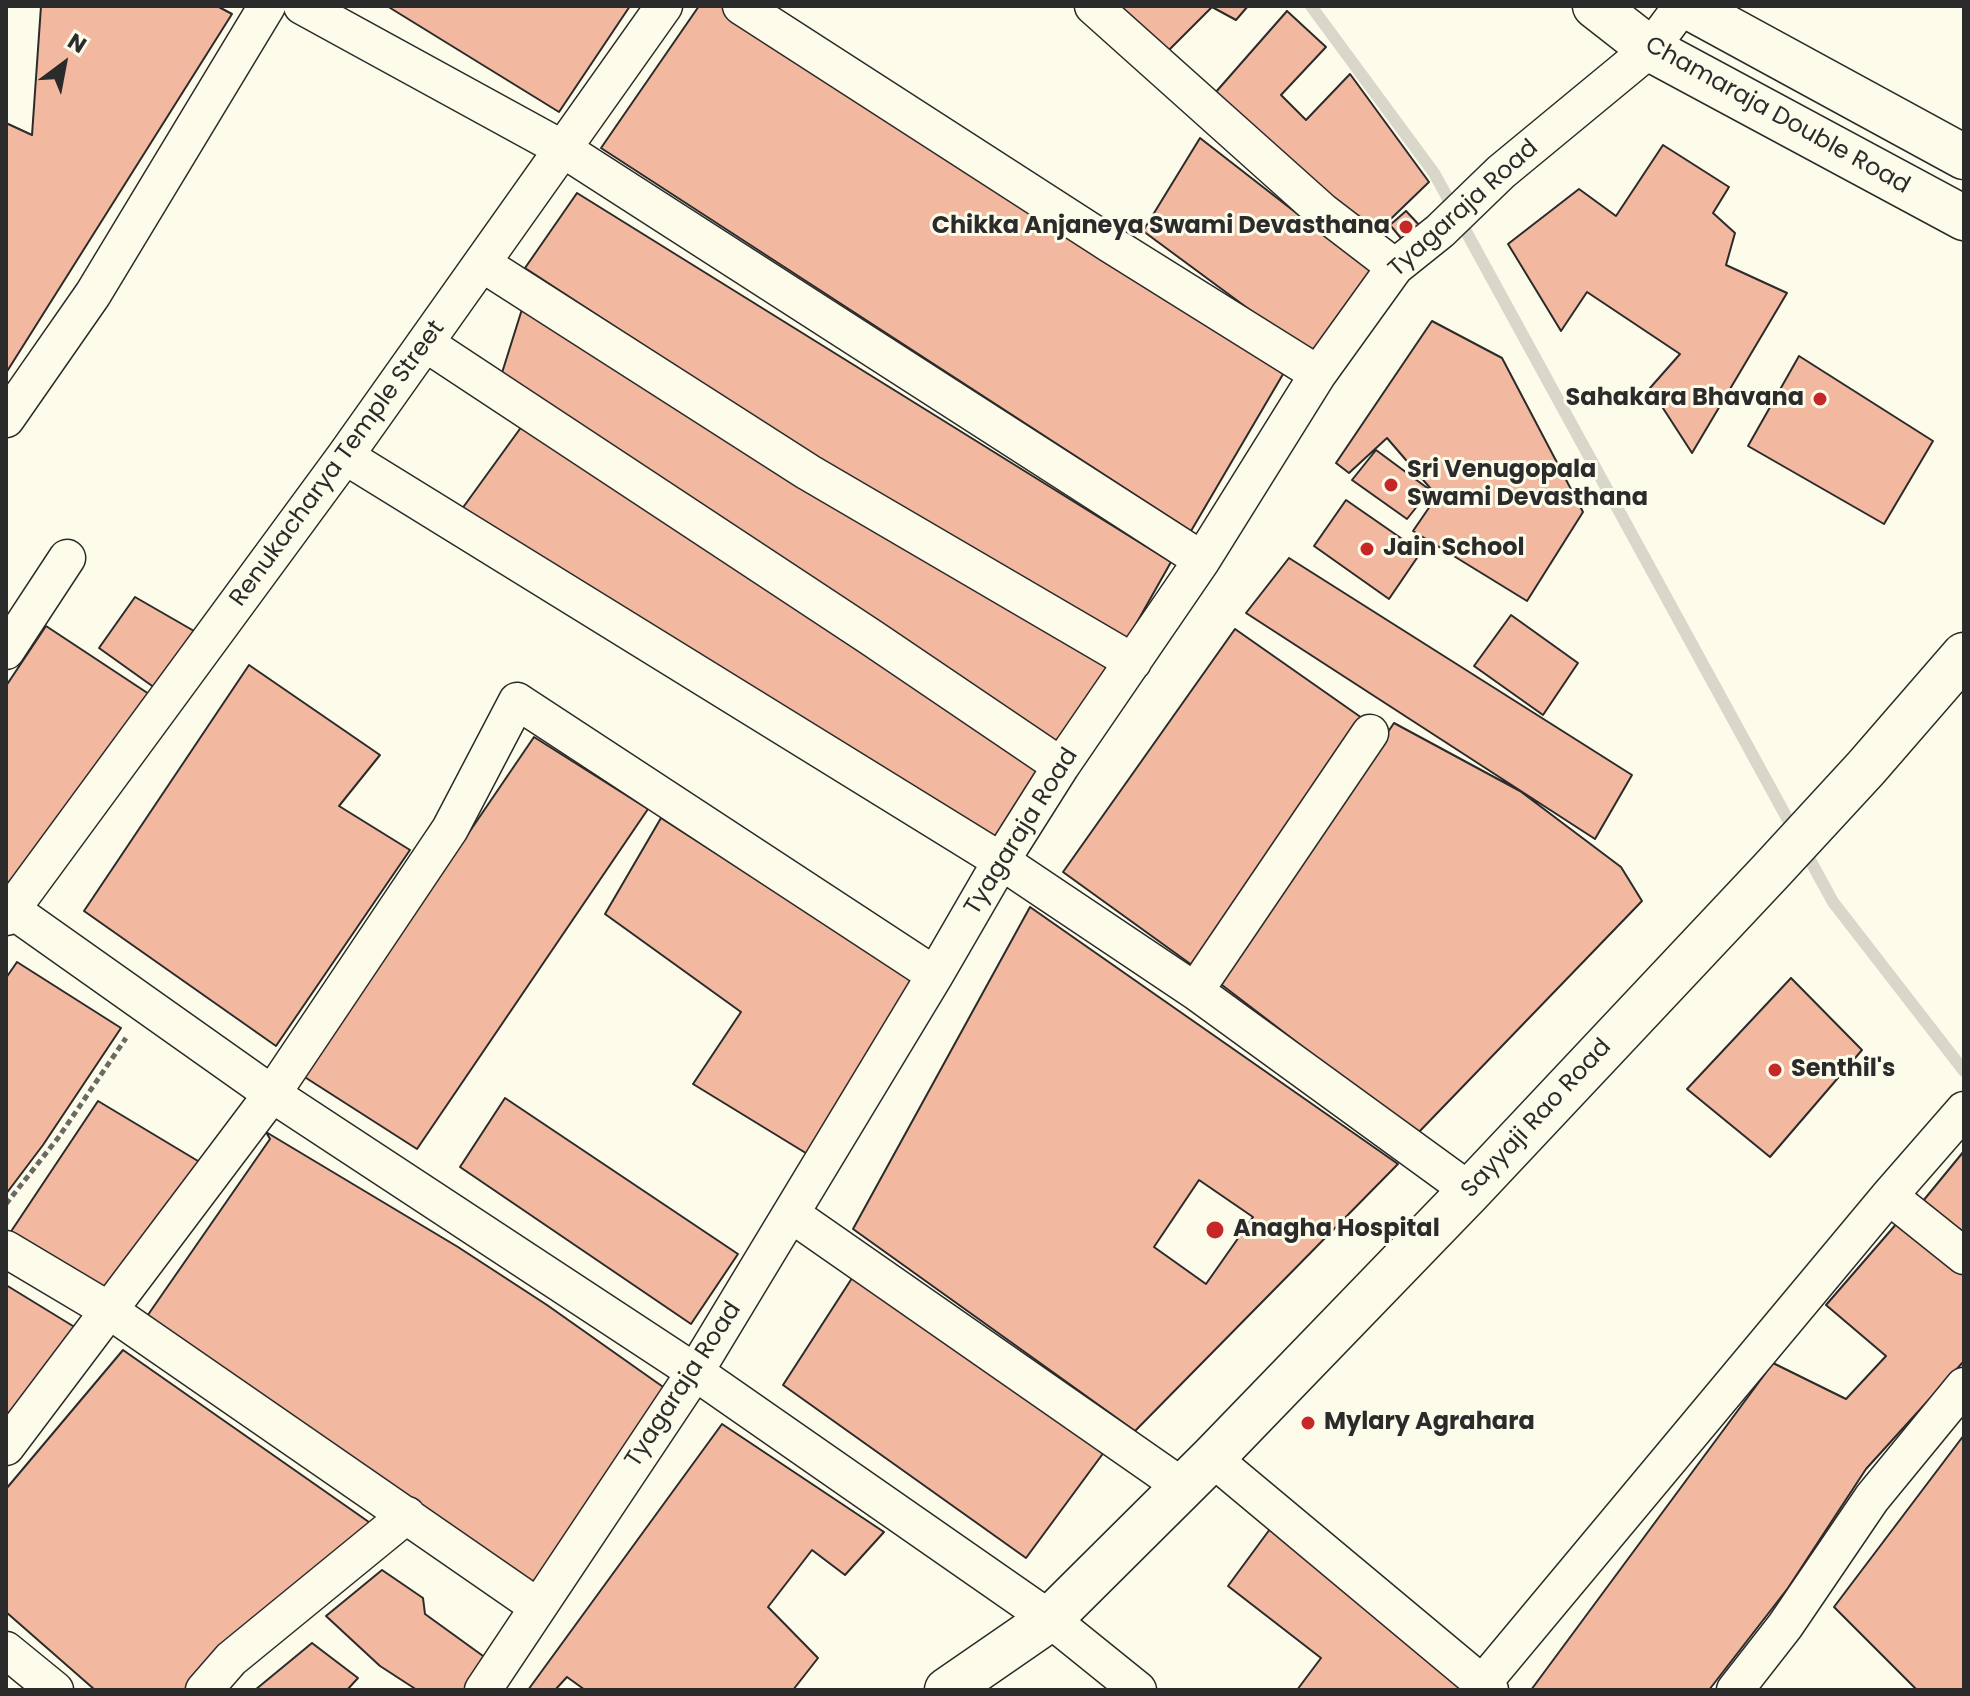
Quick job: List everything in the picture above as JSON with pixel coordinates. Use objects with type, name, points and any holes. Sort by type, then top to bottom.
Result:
[{"type":"main road","name":"Chamaraja Double Road","points":[[1595,6],[1650,49],[1964,218]]},
{"type":"main road","points":[[1684,6],[1964,157]]},
{"type":"main road","name":"Sayyaji Rao Road","points":[[947,1690],[1050,1619],[1198,1472],[1470,1191],[1771,871],[1964,655]]},
{"type":"street","points":[[6,419],[93,294],[267,6]]},
{"type":"street","points":[[302,6],[563,149],[1202,560]]},
{"type":"street","name":"Renukacharya Temple Street","points":[[9,914],[345,456],[664,6]]},
{"type":"street","points":[[741,6],[1097,236],[1318,374]]},
{"type":"street","points":[[1093,6],[1322,211],[1395,267]]},
{"type":"street","name":"Tyagaraja Road","points":[[483,1690],[695,1372],[1001,861],[1061,766],[1202,560],[1318,374],[1395,267],[1440,231],[1501,172],[1650,49],[1684,6]]},
{"type":"street","points":[[483,264],[808,472],[1133,662]]},
{"type":"street","points":[[425,343],[1061,766]]},
{"type":"street","points":[[345,456],[1001,861],[1195,991],[1470,1191]]},
{"type":"street","points":[[6,651],[67,558]]},
{"type":"street","points":[[6,1447],[272,1094],[450,829],[517,701],[935,975]]},
{"type":"street","points":[[1195,991],[1370,733]]},
{"type":"street","points":[[9,914],[272,1094],[695,1372],[1050,1619],[1138,1690]]},
{"type":"street","points":[[791,1214],[1198,1472],[1483,1688],[1961,1113]]},
{"type":"street","points":[[1889,1196],[1964,1256]]},
{"type":"street","points":[[6,1249],[110,1311],[538,1607]]},
{"type":"street","points":[[1735,1690],[1785,1626],[1872,1498],[1961,1394]]},
{"type":"street","points":[[204,1690],[231,1659],[407,1515]]},
{"type":"street","points":[[6,1650],[55,1690]]},
{"type":"path","points":[[6,1204],[58,1138],[146,1007]]},
{"type":"building","points":[[41,6],[217,6],[232,14],[6,373],[6,123],[32,135]]},
{"type":"building","points":[[387,6],[630,6],[559,112]]},
{"type":"building","points":[[699,6],[721,6],[1289,364],[1191,531],[601,148]]},
{"type":"building","points":[[1114,6],[1248,6],[1236,20],[1212,7],[1163,56]]},
{"type":"building","points":[[1287,11],[1326,47],[1281,95],[1306,120],[1350,74],[1429,182],[1371,238],[1215,93]]},
{"type":"building","points":[[1200,138],[1376,275],[1315,358],[1143,231]]},
{"type":"building","points":[[1663,145],[1729,187],[1713,213],[1735,233],[1726,265],[1787,293],[1692,453],[1650,388],[1680,354],[1587,292],[1561,331],[1508,244],[1579,189],[1616,216]]},
{"type":"building","points":[[577,193],[1171,562],[1123,647],[789,440],[525,268]]},
{"type":"building","name":"Chikka Anjaneya Swami Devasthana","points":[[1406,211],[1423,229],[1405,243],[1390,225]]},
{"type":"building","points":[[523,306],[1117,664],[1063,747],[501,376]]},
{"type":"building","points":[[1432,321],[1502,358],[1583,512],[1527,601],[1413,531],[1437,496],[1387,438],[1349,473],[1336,463]]},
{"type":"building","name":"Sahakara Bhavana","points":[[1799,356],[1933,441],[1884,524],[1748,446]]},
{"type":"building","points":[[522,426],[1046,769],[1004,842],[459,513]]},
{"type":"building","name":"Sri Venugopala Swami Devasthana","points":[[1376,450],[1430,490],[1407,519],[1352,480]]},
{"type":"building","name":"Jain School","points":[[1346,500],[1421,552],[1389,599],[1314,546]]},
{"type":"building","points":[[1289,558],[1632,775],[1595,839],[1246,613]]},
{"type":"building","points":[[135,597],[201,635],[162,693],[99,648]]},
{"type":"building","points":[[1511,615],[1578,663],[1543,715],[1474,666]]},
{"type":"building","points":[[46,626],[149,694],[6,892],[6,686]]},
{"type":"building","points":[[1235,629],[1362,718],[1196,968],[1063,872]]},
{"type":"building","points":[[249,665],[380,755],[339,806],[410,850],[276,1046],[84,911]]},
{"type":"building","points":[[1394,723],[1520,791],[1621,867],[1642,901],[1417,1134],[1218,982]]},
{"type":"building","points":[[534,737],[648,809],[417,1149],[303,1076]]},
{"type":"building","points":[[661,818],[914,981],[809,1155],[693,1084],[741,1012],[605,914]]},
{"type":"building","points":[[1030,907],[1398,1164],[1135,1431],[853,1229]]},
{"type":"building","points":[[17,962],[121,1028],[43,1145],[6,1194],[6,978]]},
{"type":"building","name":"Senthil's","points":[[1791,978],[1862,1050],[1770,1157],[1687,1089]]},
{"type":"building","points":[[505,1098],[738,1254],[691,1324],[460,1167]]},
{"type":"building","points":[[98,1101],[208,1167],[108,1301],[6,1239]]},
{"type":"building","points":[[266,1132],[458,1247],[666,1389],[531,1592],[143,1322],[270,1139]]},
{"type":"building","points":[[1964,1151],[1964,1233],[1923,1201]]},
{"type":"building","points":[[1199,1180],[1253,1217],[1206,1284],[1154,1247]]},
{"type":"building","points":[[1898,1222],[1964,1271],[1964,1361],[1866,1469],[1788,1588],[1709,1690],[1531,1690],[1773,1363],[1846,1399],[1886,1356],[1826,1305]]},
{"type":"building","points":[[854,1275],[1110,1444],[1026,1558],[783,1385]]},
{"type":"building","points":[[6,1285],[86,1334],[6,1435]]},
{"type":"building","points":[[123,1350],[376,1527],[188,1690],[95,1690],[6,1612],[6,1489]]},
{"type":"building","points":[[722,1424],[884,1532],[845,1575],[812,1550],[768,1607],[818,1658],[793,1690],[585,1690],[567,1677],[555,1690],[528,1690]]},
{"type":"building","points":[[1964,1435],[1964,1690],[1917,1690],[1834,1607]]},
{"type":"building","points":[[1270,1529],[1464,1690],[1297,1690],[1321,1658],[1228,1586]]},
{"type":"building","points":[[382,1570],[423,1598],[425,1614],[490,1661],[473,1690],[417,1690],[380,1666],[326,1616]]},
{"type":"building","points":[[312,1643],[358,1678],[347,1690],[255,1690]]},
{"type":"waterway","points":[[1311,6],[1434,173],[1833,902],[1964,1071]]},
{"type":"place","name":"Chikka Anjaneya Swami Devasthana","points":[[1406,227]]},
{"type":"place","name":"Sahakara Bhavana","points":[[1820,399]]},
{"type":"place","name":"Sri Venugopala Swami Devasthana","points":[[1391,485]]},
{"type":"place","name":"Jain School","points":[[1367,549]]},
{"type":"place","name":"Senthil's","points":[[1775,1070]]},
{"type":"place","name":"Anagha Hospital","points":[[1215,1230]]},
{"type":"place","name":"Mylary Agrahara","points":[[1308,1423]]}]
